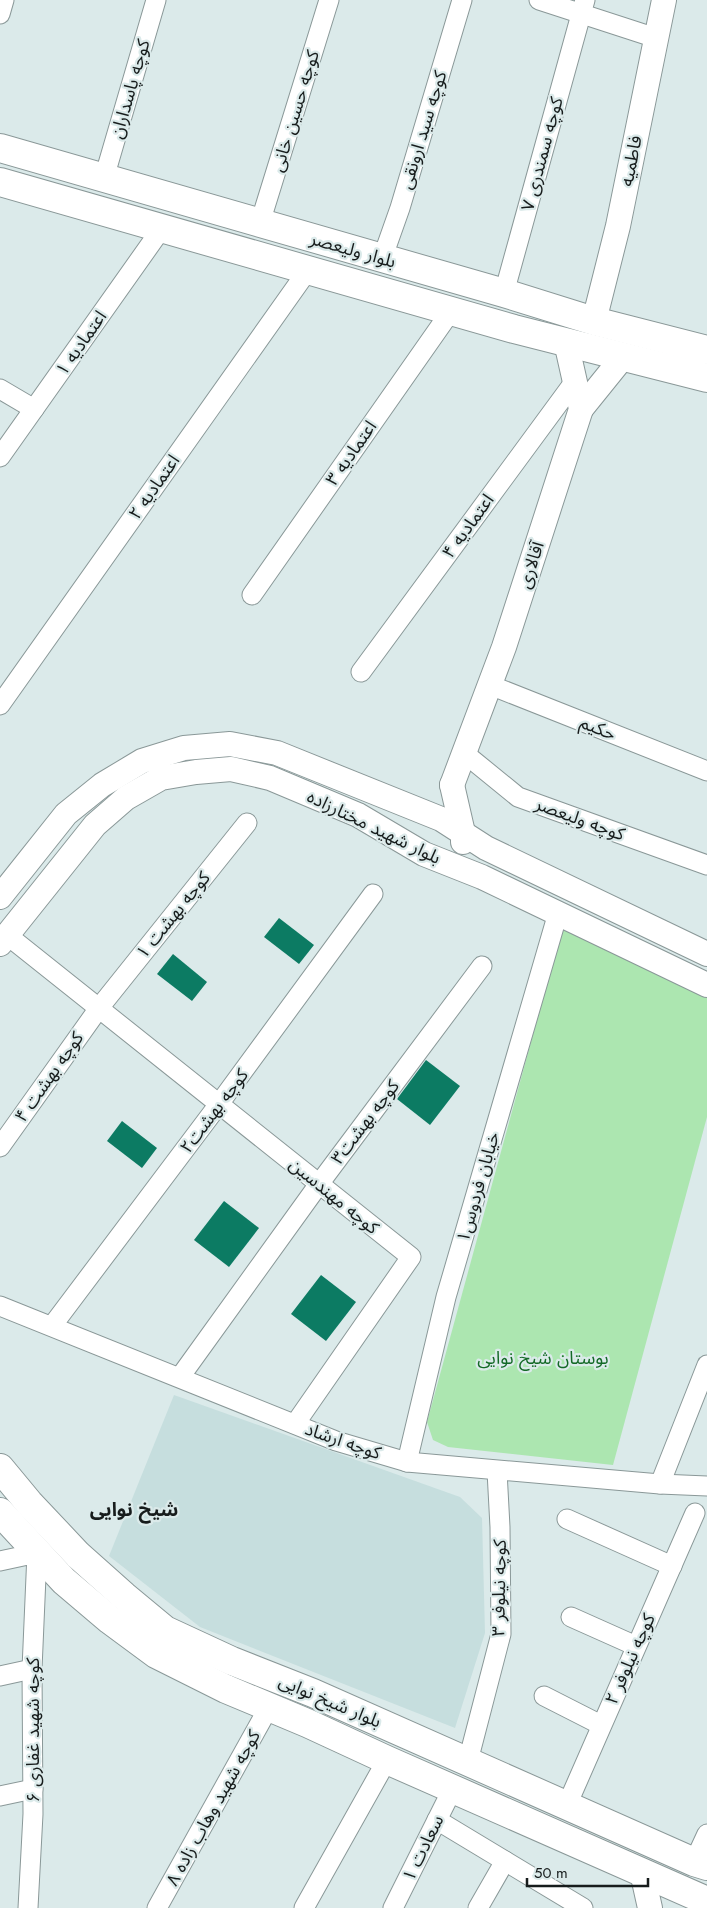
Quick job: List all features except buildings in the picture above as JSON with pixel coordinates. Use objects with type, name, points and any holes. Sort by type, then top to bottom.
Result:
[{"type":"main road","name":"بلوار ولیعصر","points":[[0,148],[504,293],[594,321],[707,350]]},
{"type":"main road","name":"بلوار ولیعصر","points":[[0,182],[451,311],[707,378]]},
{"type":"main road","name":"بلوار شیخ نوایی","points":[[0,1468],[29,1503],[78,1555],[165,1630],[232,1661],[313,1693],[701,1864]]},
{"type":"main road","name":"بلوار شیخ نوایی","points":[[0,1512],[64,1581],[103,1614],[156,1654],[226,1689],[707,1901]]},
{"type":"street","points":[[0,14],[4,0]]},
{"type":"street","name":"کوچه پاسداران","points":[[104,178],[156,0]]},
{"type":"street","name":"کوچه حسین خانی","points":[[260,222],[329,0]]},
{"type":"street","name":"کوچه سید ارونقی","points":[[382,259],[400,208],[462,0]]},
{"type":"street","points":[[539,0],[583,7],[656,38]]},
{"type":"street","name":"فاطمیه","points":[[594,321],[618,226],[664,0]]},
{"type":"street","name":"کوچه سمندری ۷","points":[[504,293],[583,7]]},
{"type":"street","name":"اعتمادیه ۱","points":[[0,457],[162,228]]},
{"type":"street","name":"اعتمادیه ۲","points":[[0,705],[308,270]]},
{"type":"street","name":"اعتمادیه ۳","points":[[252,595],[451,311]]},
{"type":"street","points":[[566,342],[581,409]]},
{"type":"street","points":[[581,409],[623,357]]},
{"type":"street","name":"اعتمادیه ۴","points":[[361,672],[574,381]]},
{"type":"street","points":[[0,389],[34,410]]},
{"type":"street","name":"آقالاری","points":[[452,785],[504,647],[581,409]]},
{"type":"street","name":"حکیم","points":[[490,685],[707,771]]},
{"type":"street","name":"بلوار شهید مختارزاده","points":[[0,897],[66,814],[102,785],[142,761],[184,748],[230,744],[277,753],[442,819],[486,848],[707,954]]},
{"type":"street","name":"کوچه ولیعصر","points":[[464,753],[518,797],[707,865]]},
{"type":"street","name":"بلوار شهید مختارزاده","points":[[4,939],[95,825],[126,798],[161,778],[231,769],[270,778],[358,815],[407,844],[444,862],[482,877],[707,985]]},
{"type":"street","points":[[407,844],[402,826],[407,819],[452,785],[463,833],[462,851],[444,862]]},
{"type":"street","name":"کوچه بهشت ۱","points":[[99,1008],[247,823]]},
{"type":"street","name":"کوچه بهشت۲","points":[[52,1326],[219,1104],[373,894]]},
{"type":"street","name":"خیابان فردوس۱","points":[[407,1462],[446,1297],[558,913]]},
{"type":"street","name":"کوچه مهندسین","points":[[4,939],[99,1008],[411,1257],[295,1424]]},
{"type":"street","name":"کوچه بهشت۳","points":[[180,1377],[319,1184],[482,966]]},
{"type":"street","name":"کوچه بهشت ۴","points":[[0,1147],[99,1008]]},
{"type":"street","name":"کوچه ارشاد","points":[[0,1306],[336,1441],[407,1462],[497,1471],[707,1486]]},
{"type":"street","points":[[660,1484],[707,1365]]},
{"type":"street","name":"کوچه نیلوفر ۳","points":[[468,1761],[501,1634],[500,1527],[497,1471]]},
{"type":"street","name":"کوچه نیلوفر ۲","points":[[567,1805],[695,1513]]},
{"type":"street","points":[[567,1519],[672,1566]]},
{"type":"street","points":[[0,1561],[37,1553]]},
{"type":"street","name":"کوچه شهید غفاری ۶","points":[[28,1908],[33,1789],[32,1668],[37,1553]]},
{"type":"street","points":[[570,1617],[636,1646]]},
{"type":"street","points":[[0,1676],[32,1668]]},
{"type":"street","points":[[544,1696],[601,1725]]},
{"type":"street","name":"کوچه شهید وهاب زاده ۸","points":[[157,1908],[269,1707]]},
{"type":"street","points":[[304,1908],[387,1760]]},
{"type":"street","name":"سعادت ۱","points":[[394,1908],[453,1788]]},
{"type":"street","points":[[0,1796],[33,1789]]},
{"type":"street","points":[[437,1820],[505,1861],[555,1901],[583,1908]]},
{"type":"street","points":[[701,1864],[707,1834]]},
{"type":"street","points":[[478,1908],[505,1861]]},
{"type":"street","points":[[642,1872],[650,1908]]},
{"type":"shaded area","points":[[174,1395],[460,1497],[482,1518],[485,1633],[455,1728],[200,1627],[109,1556]]},
{"type":"green space","name":"بوستان شیخ نوایی","points":[[563,925],[707,995],[707,1117],[613,1465],[448,1447],[433,1440],[427,1422]]},
{"type":"district","name":"شیخ نوایی","points":[[134,1509]]}]
